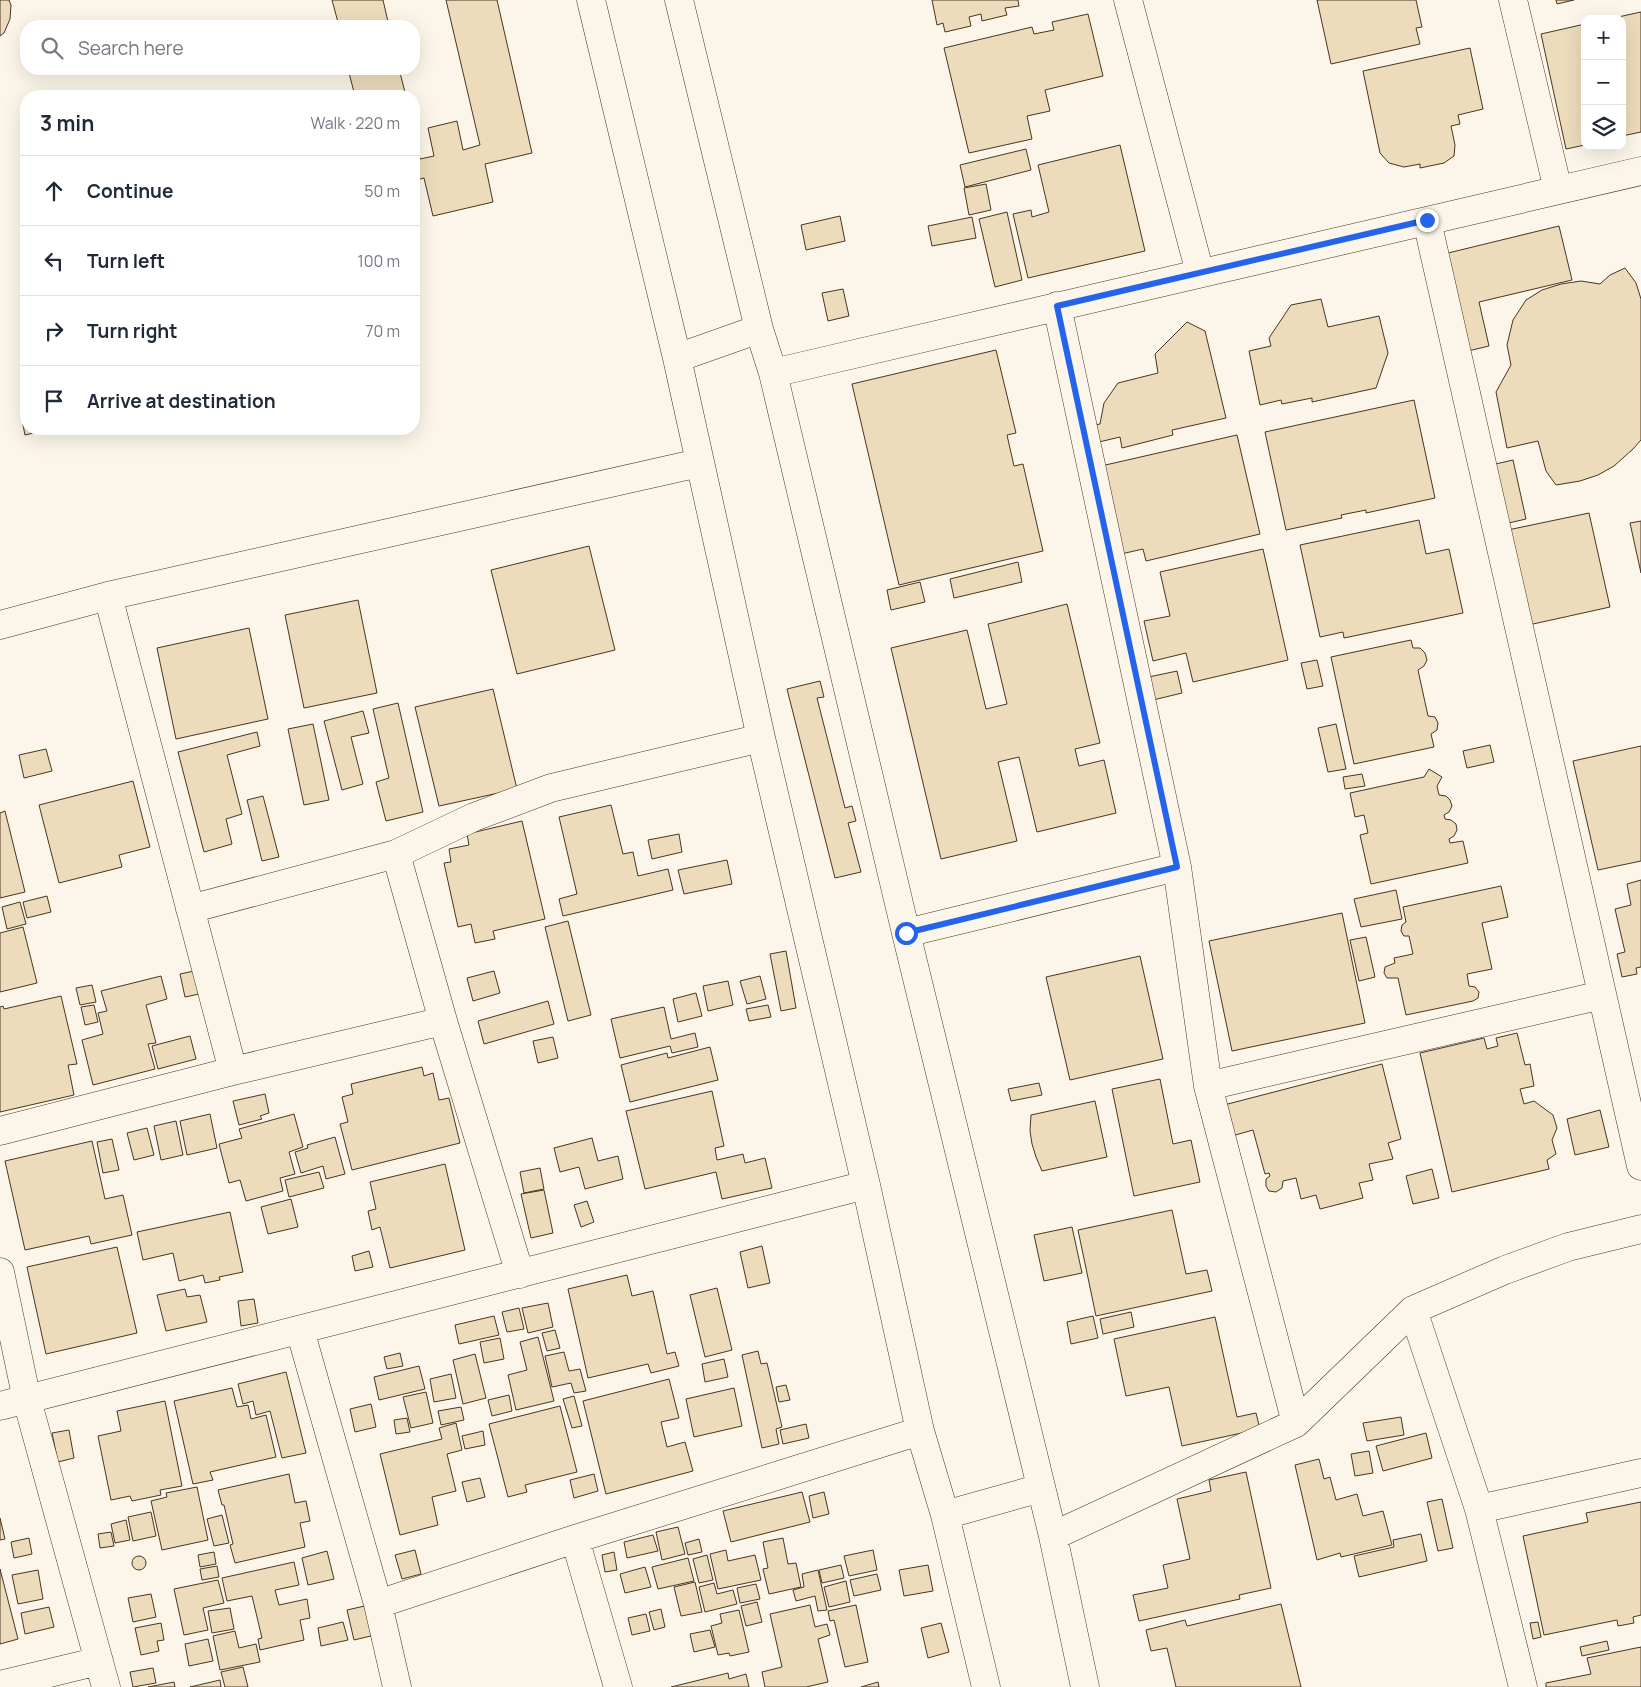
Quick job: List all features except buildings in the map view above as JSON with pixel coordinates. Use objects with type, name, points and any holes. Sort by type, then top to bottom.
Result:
[{"type":"street","points":[[591,0],[677,358],[761,738],[866,1186],[920,1431],[945,1514],[986,1687]]},
{"type":"street","points":[[679,0],[759,330],[773,373],[906,933],[1053,1536],[1086,1687]]},
{"type":"street","points":[[1128,0],[1200,273]]},
{"type":"street","points":[[1513,0],[1558,190]]},
{"type":"street","points":[[773,373],[1641,171]]},
{"type":"street","points":[[1427,220],[1602,995],[1630,1067],[1641,1166]]},
{"type":"street","points":[[1057,306],[1177,867],[1208,1086],[1296,1423]]},
{"type":"street","points":[[677,358],[759,330]]},
{"type":"street","points":[[0,624],[108,596],[699,463]]},
{"type":"street","points":[[108,596],[233,1071]]},
{"type":"street","points":[[190,909],[396,854],[474,816],[551,788],[761,738]]},
{"type":"street","points":[[396,854],[443,1021],[520,1274]]},
{"type":"street","points":[[906,933],[1177,867]]},
{"type":"street","points":[[1208,1086],[1602,995]]},
{"type":"street","points":[[0,1131],[233,1071],[443,1021]]},
{"type":"street","points":[[0,1406],[866,1186]]},
{"type":"street","points":[[1053,1536],[1296,1423],[1413,1310],[1505,1270],[1568,1247],[1641,1229]]},
{"type":"street","points":[[0,1272],[27,1400],[106,1687]]},
{"type":"street","points":[[1413,1310],[1479,1509],[1523,1687]]},
{"type":"street","points":[[300,1330],[378,1604],[397,1687]]},
{"type":"street","points":[[378,1604],[575,1539],[920,1431]]},
{"type":"street","points":[[1479,1509],[1641,1473]]},
{"type":"street","points":[[945,1514],[1041,1488]]},
{"type":"street","points":[[575,1539],[618,1687]]},
{"type":"street","points":[[0,1685],[99,1661]]},
{"type":"route","points":[[906,933],[1177,867],[1057,306],[1427,220]]}]
